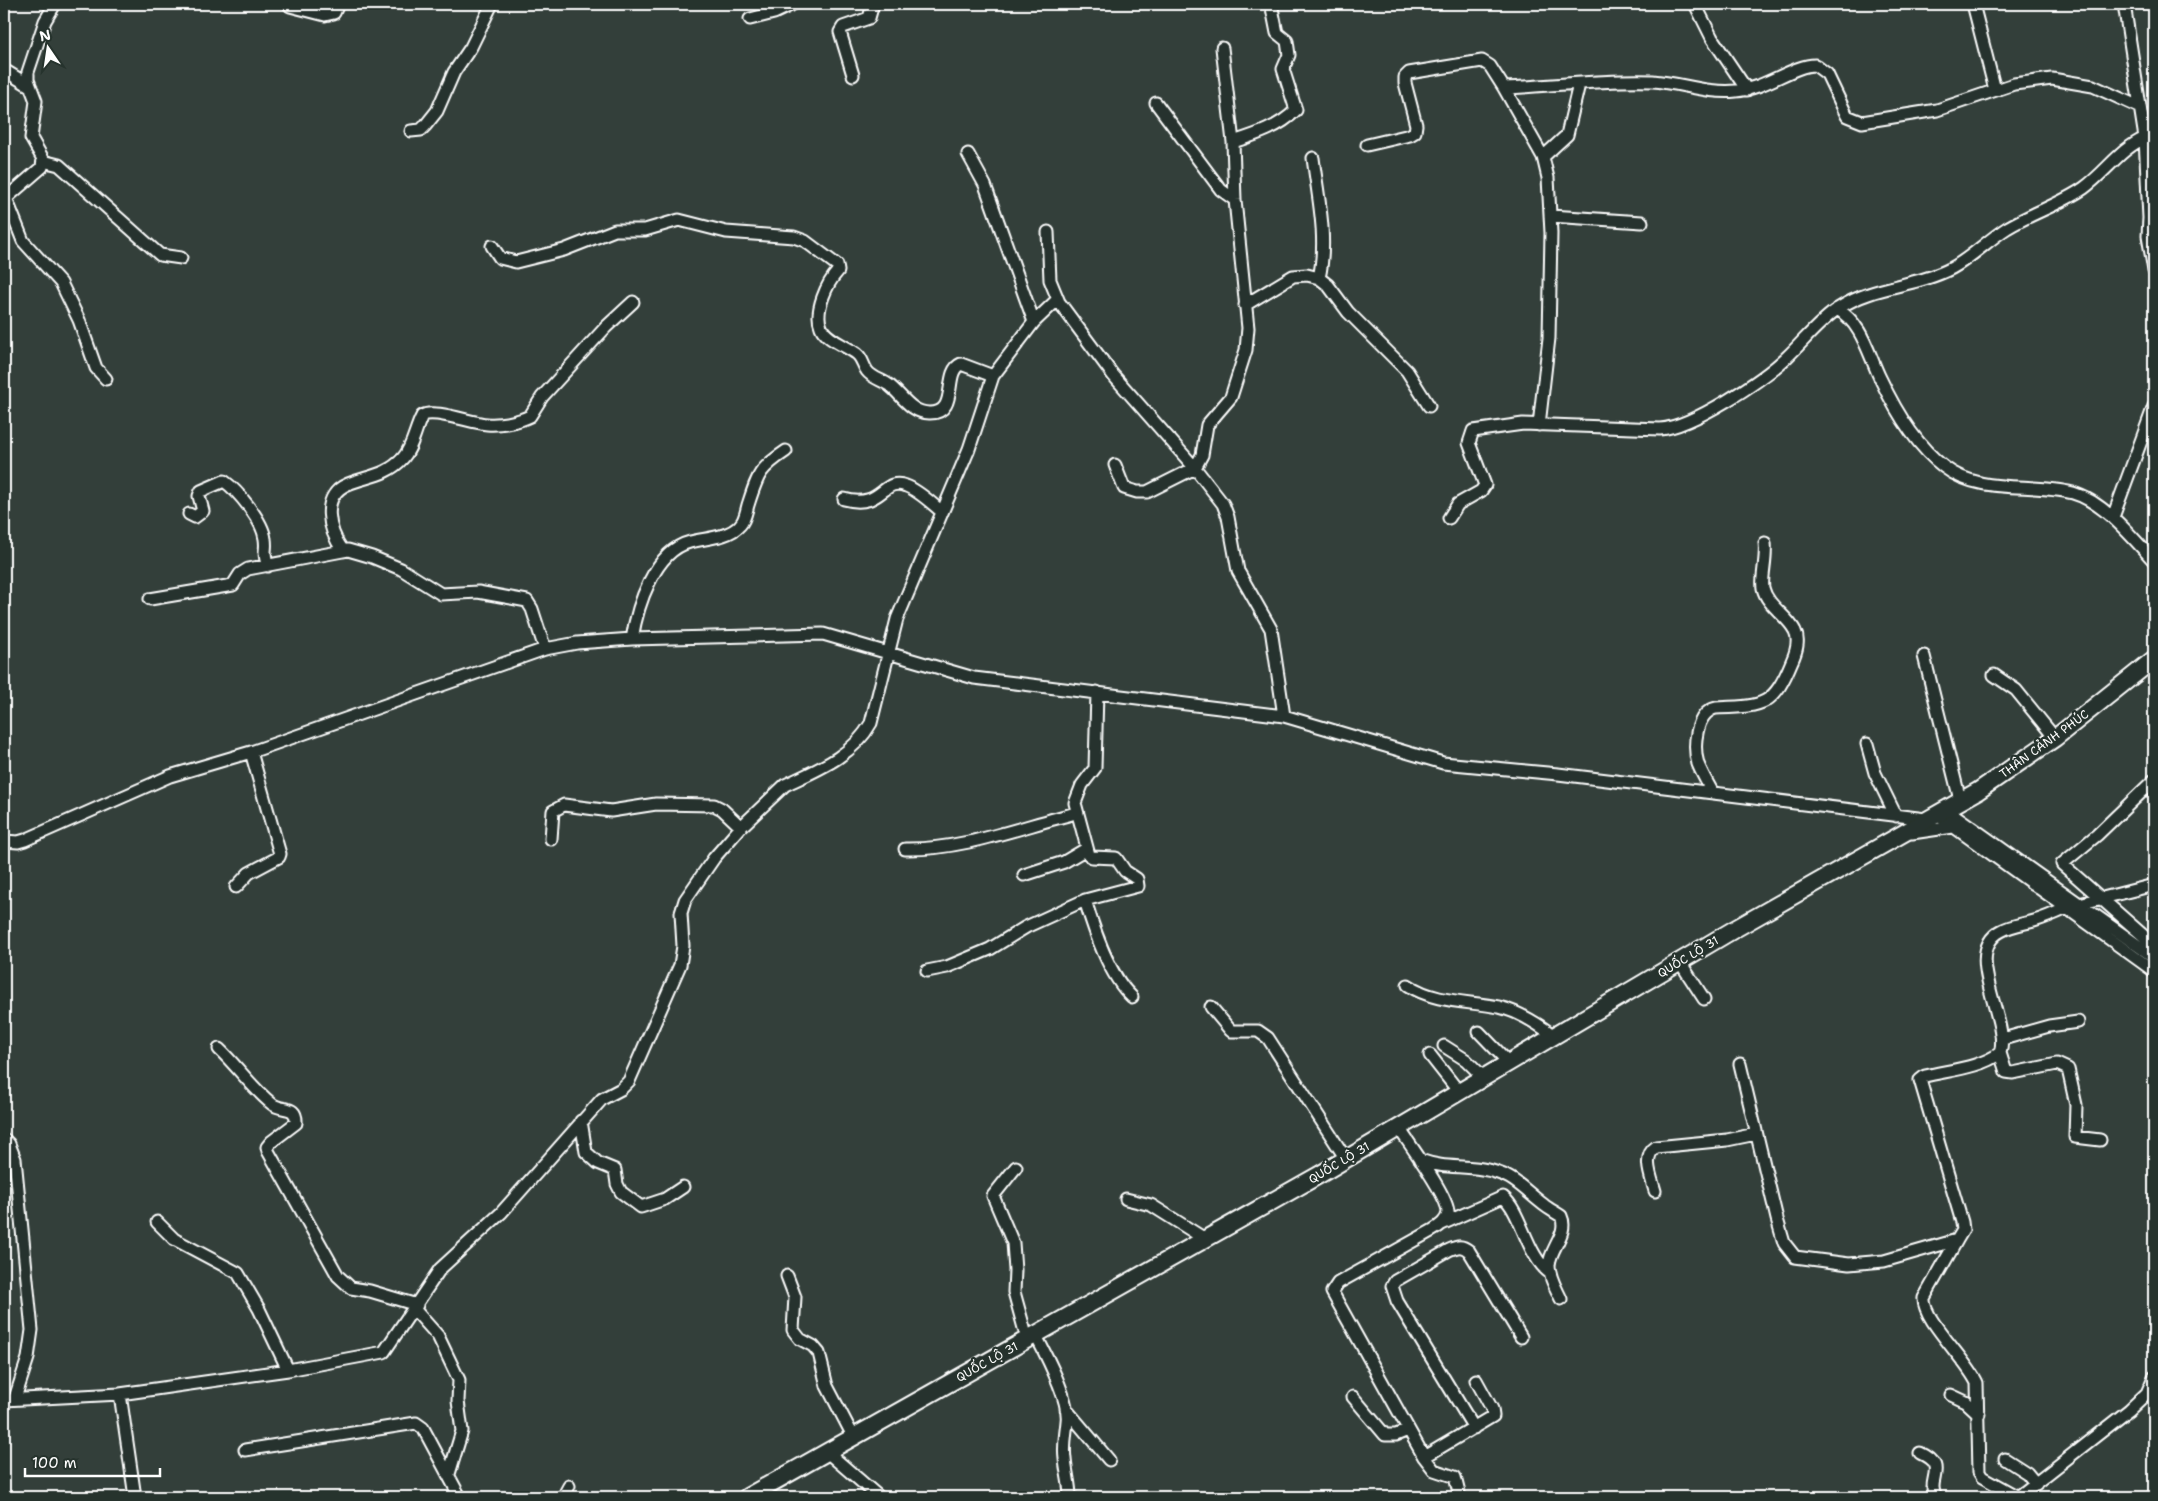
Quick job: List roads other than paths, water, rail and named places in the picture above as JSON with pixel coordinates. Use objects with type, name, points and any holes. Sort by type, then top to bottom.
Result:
[{"type":"highway","name":"THÂN CẢNH PHÚC","points":[[1936,814],[1978,791],[2055,738],[2154,659]]},
{"type":"highway","name":"QUỐC LỘ 31","points":[[747,1497],[1029,1335],[1205,1239],[1399,1128],[1936,814]]},
{"type":"street","points":[[55,4],[45,21],[29,66],[30,86],[36,101],[31,138],[43,161],[42,167],[39,172],[5,199],[23,241],[62,283],[79,320],[96,368],[106,379]]},
{"type":"street","points":[[290,6],[325,15],[334,13],[338,4]]},
{"type":"street","points":[[411,131],[421,130],[437,111],[454,72],[471,47],[492,4]]},
{"type":"street","points":[[750,18],[774,13],[793,4]]},
{"type":"street","points":[[853,75],[840,32],[843,27],[868,18],[873,4]]},
{"type":"street","points":[[1695,4],[1717,46],[1747,90]]},
{"type":"street","points":[[1973,4],[1995,90]]},
{"type":"street","points":[[2124,4],[2145,138],[2152,218],[2148,236],[2154,271]]},
{"type":"street","points":[[1233,142],[1256,135],[1283,121],[1296,110],[1283,69],[1289,55],[1287,41],[1277,33],[1272,8]]},
{"type":"street","points":[[1115,465],[1124,488],[1137,492],[1147,492],[1195,468],[1202,456],[1207,425],[1227,404],[1235,388],[1247,343],[1235,200],[1233,142],[1222,48]]},
{"type":"street","points":[[1367,145],[1410,135],[1415,132],[1416,125],[1405,80],[1409,73],[1482,61],[1490,66],[1504,88],[1543,158],[1548,178],[1551,216],[1549,338],[1540,425]]},
{"type":"street","points":[[1504,88],[1653,81],[1723,92],[1747,90],[1765,85],[1805,67],[1815,66],[1827,74],[1847,116],[1862,122],[1937,110],[1995,90],[2033,80],[2064,80],[2094,86],[2139,107]]},
{"type":"street","points":[[4,70],[30,86]]},
{"type":"street","points":[[1543,158],[1567,135],[1579,84]]},
{"type":"street","points":[[1156,104],[1221,190],[1235,200]]},
{"type":"street","points":[[1449,518],[1458,504],[1483,489],[1485,485],[1469,442],[1472,433],[1476,430],[1504,426],[1540,425],[1660,429],[1678,424],[1712,407],[1766,375],[1837,309],[1871,291],[1932,276],[1951,268],[2005,230],[2084,188],[2123,151],[2145,138]]},
{"type":"street","points":[[968,154],[985,185],[1034,322]]},
{"type":"street","points":[[1313,158],[1323,238],[1320,278]]},
{"type":"street","points":[[43,161],[59,165],[160,255],[181,258]]},
{"type":"street","points":[[1551,216],[1642,222]]},
{"type":"street","points":[[492,246],[500,258],[516,262],[564,250],[615,230],[645,230],[679,220],[726,232],[794,237],[805,241],[838,265],[838,271],[829,281],[825,290],[819,318],[823,331],[859,356],[870,374],[889,385],[910,406],[928,413],[942,410],[946,404],[955,369],[961,364],[993,376]]},
{"type":"street","points":[[1048,232],[1050,280],[1057,300],[1113,375],[1195,468],[1226,510],[1238,570],[1271,629],[1284,716]]},
{"type":"street","points":[[1245,305],[1293,276],[1307,275],[1320,278],[1328,285],[1348,312],[1407,371],[1430,406]]},
{"type":"street","points":[[4,1139],[9,1144],[16,1159],[32,1314],[30,1346],[10,1399],[120,1394],[288,1370],[384,1352],[443,1265],[501,1213],[581,1121],[602,1099],[621,1089],[635,1071],[680,965],[683,946],[681,913],[685,900],[714,858],[741,827],[785,785],[835,761],[867,731],[875,714],[897,619],[968,449],[993,376],[1034,322],[1057,300]]},
{"type":"street","points":[[342,550],[335,539],[330,525],[329,513],[332,499],[346,484],[371,478],[403,459],[422,416],[431,412],[487,424],[502,423],[530,416],[542,396],[606,327],[633,302]]},
{"type":"street","points":[[1837,309],[1854,322],[1898,412],[1917,439],[1943,466],[1962,478],[1980,483],[2074,493],[2113,517],[2154,560]]},
{"type":"street","points":[[2113,517],[2154,406]]},
{"type":"street","points":[[632,639],[636,613],[645,590],[669,554],[682,545],[730,533],[736,529],[744,520],[755,481],[763,467],[786,451]]},
{"type":"street","points":[[189,514],[195,517],[203,510],[199,496],[201,491],[224,480],[253,513],[265,538],[263,553],[268,566]]},
{"type":"street","points":[[844,499],[864,502],[876,498],[887,487],[902,484],[942,511]]},
{"type":"street","points":[[1713,793],[1697,757],[1696,746],[1703,716],[1710,709],[1760,704],[1768,700],[1781,686],[1797,649],[1795,631],[1764,591],[1765,543]]},
{"type":"street","points":[[150,599],[234,585],[244,571],[342,550],[364,554],[401,569],[441,594],[478,592],[527,601],[532,609],[545,649]]},
{"type":"street","points":[[4,840],[18,842],[28,839],[170,776],[251,752],[545,649],[576,643],[632,639],[817,634],[974,678],[1284,716],[1443,763],[1558,774],[1896,816],[1936,814],[1957,824],[2079,904],[2154,957]]},
{"type":"street","points":[[1924,656],[1960,800]]},
{"type":"street","points":[[1994,675],[2016,690],[2055,738]]},
{"type":"street","points":[[927,971],[947,967],[990,949],[1026,927],[1085,900],[1134,888],[1139,884],[1137,879],[1125,871],[1116,858],[1092,858],[1086,849],[1076,813],[1075,803],[1082,785],[1095,768],[1097,692]]},
{"type":"street","points":[[1867,744],[1875,773],[1896,816]]},
{"type":"street","points":[[236,887],[249,873],[279,858],[280,854],[251,752]]},
{"type":"street","points":[[2154,780],[2097,835],[2062,864],[2154,945]]},
{"type":"street","points":[[1957,824],[1964,808],[1978,791]]},
{"type":"street","points":[[551,839],[553,812],[564,806],[611,811],[656,804],[714,805],[722,808],[741,827]]},
{"type":"street","points":[[905,849],[936,848],[967,843],[1076,813]]},
{"type":"street","points":[[1898,836],[1957,824],[2066,908],[2154,971]]},
{"type":"street","points":[[1024,875],[1064,862],[1086,849]]},
{"type":"street","points":[[2079,904],[2154,885]]},
{"type":"street","points":[[1085,900],[1092,924],[1123,990],[1132,997]]},
{"type":"street","points":[[2066,908],[2001,931],[1988,942],[1986,953],[1988,983],[2003,1039],[2000,1053],[2006,1072],[2012,1073],[2057,1064],[2068,1069],[2076,1105],[2075,1137],[2100,1140]]},
{"type":"street","points":[[1680,962],[1704,999]]},
{"type":"street","points":[[1408,985],[1431,996],[1512,1011],[1538,1024],[1554,1036]]},
{"type":"street","points":[[1211,1008],[1231,1031],[1258,1031],[1268,1038],[1346,1158]]},
{"type":"street","points":[[2003,1039],[2049,1026],[2078,1022]]},
{"type":"street","points":[[1479,1032],[1509,1063]]},
{"type":"street","points":[[1444,1046],[1466,1060],[1484,1078]]},
{"type":"street","points":[[219,1049],[271,1104],[290,1109],[295,1114],[296,1123],[271,1142],[268,1151],[338,1276],[351,1288],[370,1291],[415,1307],[438,1336],[460,1380],[457,1397],[462,1431],[449,1474]]},
{"type":"street","points":[[2000,1053],[1994,1058],[1925,1076],[1920,1080],[1963,1230],[1924,1298],[1923,1304],[1929,1317],[1972,1371],[1977,1383],[1979,1472],[1982,1477],[2018,1497],[2129,1410],[2150,1396],[2154,1377]]},
{"type":"street","points":[[1430,1055],[1459,1092]]},
{"type":"street","points":[[1740,1064],[1784,1243],[1795,1257],[1850,1264],[1884,1261],[1957,1240]]},
{"type":"street","points":[[581,1121],[586,1152],[598,1163],[615,1170],[616,1184],[621,1192],[639,1206],[646,1206],[665,1199],[683,1187]]},
{"type":"street","points":[[1399,1128],[1444,1197],[1448,1211],[1447,1218],[1442,1224]]},
{"type":"street","points":[[1655,1191],[1648,1156],[1650,1151],[1656,1147],[1727,1140],[1756,1134]]},
{"type":"street","points":[[1420,1160],[1442,1167],[1468,1167],[1496,1172],[1522,1184],[1546,1207],[1561,1216],[1564,1226],[1550,1259],[1550,1273]]},
{"type":"street","points":[[1016,1167],[993,1196],[1013,1243],[1014,1292],[1029,1335],[1051,1365],[1066,1409],[1065,1459],[1070,1497]]},
{"type":"street","points":[[1460,1497],[1455,1477],[1452,1474],[1434,1470],[1424,1457],[1332,1292],[1338,1283],[1442,1224],[1503,1197],[1510,1206],[1536,1257],[1550,1273],[1562,1299]]},
{"type":"street","points":[[1126,1199],[1151,1205],[1205,1239]]},
{"type":"street","points":[[157,1222],[174,1239],[238,1273],[259,1308],[288,1370]]},
{"type":"street","points":[[1474,1428],[1396,1301],[1392,1286],[1395,1282],[1449,1250],[1458,1246],[1464,1246],[1470,1251],[1521,1337]]},
{"type":"street","points":[[786,1276],[795,1297],[793,1330],[800,1339],[813,1346],[819,1353],[827,1386],[853,1436]]},
{"type":"street","points":[[1424,1457],[1493,1416],[1476,1380]]},
{"type":"street","points":[[120,1394],[135,1497]]},
{"type":"street","points":[[1951,1396],[1966,1402],[1979,1414]]},
{"type":"street","points":[[1353,1397],[1385,1435],[1396,1435],[1408,1430]]},
{"type":"street","points":[[1066,1409],[1109,1460]]},
{"type":"street","points":[[245,1450],[416,1423],[423,1428],[460,1497]]},
{"type":"street","points":[[826,1451],[879,1497]]},
{"type":"street","points":[[1920,1452],[1933,1460],[1936,1467],[1934,1491],[1936,1497]]},
{"type":"street","points":[[2005,1459],[2027,1473],[2036,1484]]},
{"type":"street","points":[[563,1497],[569,1486]]}]
